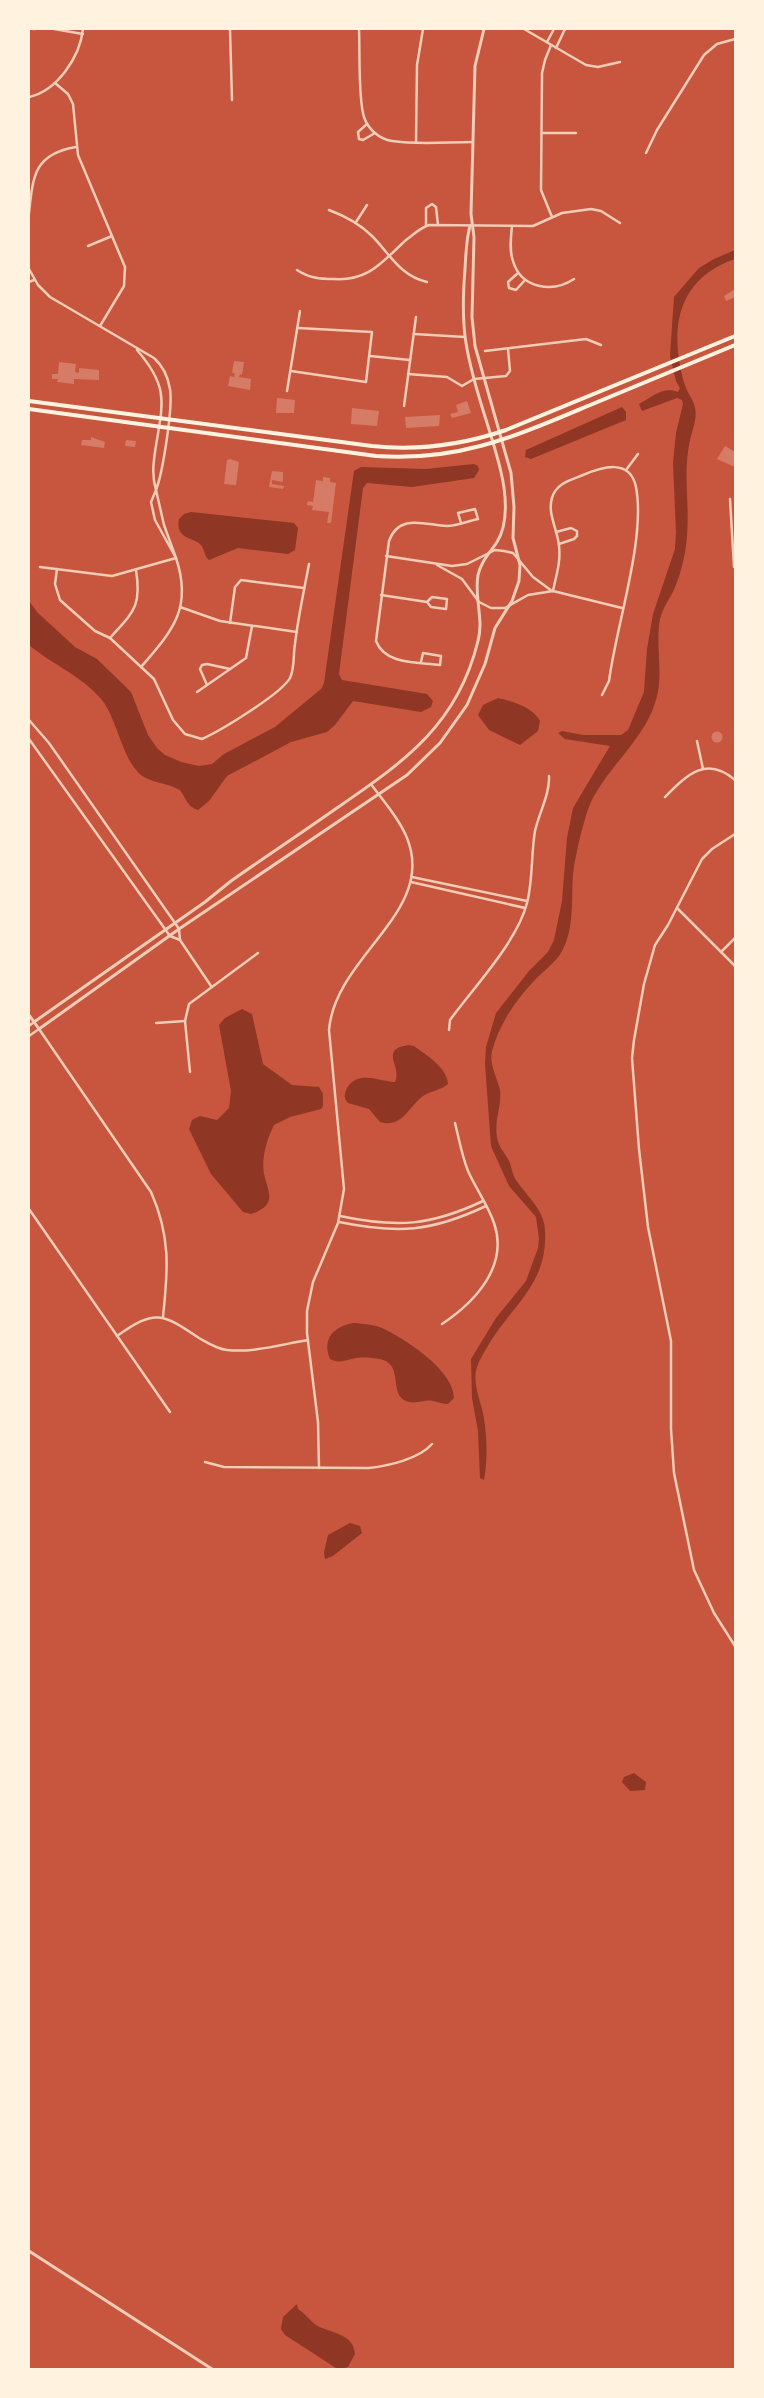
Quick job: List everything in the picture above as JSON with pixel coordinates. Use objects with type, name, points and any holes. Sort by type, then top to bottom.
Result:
[{"type":"main road","points":[[29,401],[391,448],[445,445],[499,432],[735,336]]},
{"type":"main road","points":[[29,409],[389,457],[441,455],[502,441],[735,345]]},
{"type":"street","points":[[54,29],[83,34]]},
{"type":"street","points":[[29,97],[44,92],[55,83],[78,50],[83,29]]},
{"type":"street","points":[[230,29],[232,100]]},
{"type":"street","points":[[360,29],[362,108],[367,124],[375,133],[390,140],[473,142]]},
{"type":"street","points":[[416,142],[417,65],[423,29]]},
{"type":"street","points":[[29,1026],[175,924],[231,881],[371,784],[419,747],[455,700],[469,672],[482,626],[477,589],[479,573],[489,552],[499,539],[505,520],[503,483],[478,379],[472,317],[474,237],[471,226],[475,66],[484,29]]},
{"type":"street","points":[[524,29],[592,67],[620,62]]},
{"type":"street","points":[[546,42],[554,29]]},
{"type":"street","points":[[556,48],[565,29]]},
{"type":"street","points":[[646,153],[657,130],[704,55],[717,44],[735,39]]},
{"type":"street","points":[[551,45],[542,73],[541,190],[553,217]]},
{"type":"street","points":[[55,83],[68,94],[73,104],[78,155],[125,267],[126,279],[100,326]]},
{"type":"street","points":[[367,124],[358,132],[359,139],[364,140],[375,133]]},
{"type":"street","points":[[542,133],[576,133]]},
{"type":"street","points":[[29,213],[32,182],[38,168],[54,153],[76,147]]},
{"type":"street","points":[[426,226],[426,208],[432,204],[436,207],[438,225]]},
{"type":"street","points":[[356,222],[367,205]]},
{"type":"street","points":[[297,270],[316,278],[352,280],[369,273],[418,230],[426,226],[534,226],[562,212],[594,209],[620,222]]},
{"type":"street","points":[[329,210],[356,222],[373,237],[409,276],[427,282]]},
{"type":"street","points":[[29,1036],[170,936],[419,765],[455,724],[480,678],[495,628],[509,606],[519,581],[520,570],[513,538],[513,484],[502,441],[478,379],[465,337],[463,291],[467,236],[471,226]]},
{"type":"street","points":[[512,226],[512,258],[518,273],[525,280],[546,287],[563,285],[574,279]]},
{"type":"street","points":[[88,246],[112,236]]},
{"type":"street","points":[[29,270],[34,280],[50,297],[158,361],[168,378],[171,399],[161,478],[151,502],[154,520],[176,558]]},
{"type":"street","points":[[518,273],[508,282],[509,288],[516,290],[525,280]]},
{"type":"street","points":[[29,282],[34,280]]},
{"type":"street","points":[[287,391],[300,311]]},
{"type":"street","points":[[404,406],[416,317]]},
{"type":"street","points":[[291,371],[366,382],[372,332],[298,328]]},
{"type":"street","points":[[414,334],[465,337]]},
{"type":"street","points":[[486,351],[586,339],[601,344]]},
{"type":"street","points":[[408,374],[447,377],[462,386],[478,379],[508,374],[510,368],[508,349]]},
{"type":"street","points":[[137,350],[148,363],[160,384],[163,403],[152,476],[164,525],[181,578],[180,607],[176,624],[141,667]]},
{"type":"street","points":[[370,356],[410,360]]},
{"type":"street","points":[[626,470],[638,454]]},
{"type":"street","points":[[553,591],[559,562],[559,544],[550,503],[554,492],[560,485],[608,466],[626,470],[633,478],[636,487],[637,519],[634,546],[609,681],[602,694]]},
{"type":"street","points":[[730,499],[734,535],[734,567]]},
{"type":"street","points":[[421,662],[423,653],[441,656],[440,665],[394,659],[380,649],[376,637],[390,537],[402,524],[415,522],[447,526],[478,519],[475,509],[458,513],[460,523]]},
{"type":"street","points":[[556,532],[571,528],[577,532],[578,536],[574,539],[559,544]]},
{"type":"street","points":[[386,556],[437,565],[467,564],[489,552],[504,551],[513,553],[533,577],[553,591],[622,608]]},
{"type":"street","points":[[40,567],[112,576],[176,558]]},
{"type":"street","points":[[56,569],[54,584],[60,600],[95,632],[110,638],[141,667],[156,682],[170,713],[185,734],[202,739],[237,719],[284,686],[292,673],[308,564]]},
{"type":"street","points":[[437,565],[462,579],[479,602],[498,609],[509,606],[528,595],[553,591]]},
{"type":"street","points":[[110,638],[137,605],[139,590],[136,570]]},
{"type":"street","points":[[230,623],[235,587],[241,580],[304,588]]},
{"type":"street","points":[[381,595],[427,602],[431,607],[446,609],[447,599],[432,597],[427,602]]},
{"type":"street","points":[[180,607],[230,623],[297,632]]},
{"type":"street","points":[[197,692],[243,661],[247,654],[252,626]]},
{"type":"street","points":[[207,685],[200,669],[204,664],[232,669]]},
{"type":"street","points":[[29,720],[49,742],[175,924],[179,930],[180,940],[212,986]]},
{"type":"street","points":[[29,738],[170,936],[180,940]]},
{"type":"street","points":[[696,741],[702,769]]},
{"type":"street","points":[[665,797],[686,777],[702,769],[721,770],[735,780]]},
{"type":"street","points":[[448,1030],[450,1020],[511,938],[525,908],[533,843],[548,786],[548,776]]},
{"type":"street","points":[[319,1468],[316,1401],[306,1316],[311,1288],[339,1222],[344,1178],[330,1052],[329,1030],[331,1013],[342,986],[400,907],[412,877],[412,858],[404,830],[371,784]]},
{"type":"street","points":[[735,834],[712,849],[702,859],[652,953],[632,1058],[639,1149],[651,1249],[671,1340],[671,1447],[683,1522],[698,1579],[714,1613],[735,1646]]},
{"type":"street","points":[[412,877],[527,901]]},
{"type":"street","points":[[411,882],[525,908]]},
{"type":"street","points":[[677,908],[735,966]]},
{"type":"street","points":[[721,952],[735,938]]},
{"type":"street","points":[[190,1072],[185,1021],[189,1004],[258,954]]},
{"type":"street","points":[[29,1015],[136,1168],[155,1201],[163,1227],[168,1256],[163,1317]]},
{"type":"street","points":[[156,1024],[185,1021]]},
{"type":"street","points":[[442,1324],[461,1310],[483,1286],[495,1264],[498,1247],[497,1232],[467,1169],[455,1123]]},
{"type":"street","points":[[340,1216],[371,1223],[405,1224],[444,1217],[483,1201]]},
{"type":"street","points":[[339,1222],[381,1230],[418,1228],[454,1220],[486,1206]]},
{"type":"street","points":[[29,1209],[170,1412]]},
{"type":"street","points":[[117,1336],[141,1320],[163,1317],[173,1321],[207,1343],[227,1350],[248,1349],[308,1340]]},
{"type":"street","points":[[205,1462],[219,1467],[378,1467],[420,1454],[432,1444]]},
{"type":"street","points":[[29,2251],[212,2369]]},
{"type":"shaded area","points":[[735,250],[735,259],[716,267],[701,278],[690,291],[683,306],[679,323],[677,341],[679,359],[685,387],[693,402],[696,413],[687,457],[688,522],[686,548],[677,582],[660,619],[658,639],[659,680],[656,700],[644,727],[607,776],[588,809],[574,867],[572,914],[568,934],[561,953],[514,1005],[503,1023],[492,1051],[492,1066],[500,1090],[496,1125],[498,1140],[515,1178],[539,1210],[545,1231],[544,1250],[534,1281],[495,1334],[477,1367],[475,1378],[483,1413],[486,1438],[484,1480],[480,1478],[478,1431],[472,1398],[471,1359],[496,1318],[526,1281],[538,1248],[539,1239],[536,1217],[509,1186],[491,1146],[485,1064],[486,1047],[496,1013],[529,971],[548,952],[554,940],[562,901],[567,838],[573,808],[610,746],[565,739],[558,733],[562,731],[583,735],[621,735],[628,730],[644,692],[647,649],[653,614],[675,549],[673,463],[676,433],[683,404],[682,400],[677,398],[642,411],[639,404],[663,391],[678,392],[680,388],[676,381],[670,356],[674,297],[699,268]]},
{"type":"shaded area","points":[[622,407],[626,412],[626,420],[531,459],[525,457],[526,450]]},
{"type":"shaded area","points":[[474,464],[478,466],[479,470],[474,478],[412,487],[367,483],[363,488],[339,674],[342,680],[427,694],[433,701],[431,707],[421,712],[353,701],[335,725],[327,732],[291,742],[227,776],[209,801],[198,810],[189,804],[180,790],[141,775],[129,760],[112,718],[102,700],[86,684],[29,645],[29,601],[38,613],[75,647],[97,659],[131,692],[148,735],[157,748],[165,755],[181,762],[199,766],[212,764],[224,754],[275,727],[321,689],[324,683],[354,471],[361,467],[426,469]]},
{"type":"shaded area","points":[[191,512],[294,523],[298,528],[295,550],[288,554],[238,548],[209,560],[198,542],[186,537],[180,531],[179,519],[184,514]]},
{"type":"shaded area","points":[[498,698],[527,708],[540,721],[538,731],[520,745],[489,730],[478,715],[483,705]]},
{"type":"shaded area","points":[[242,1009],[252,1014],[263,1064],[292,1085],[319,1087],[323,1094],[323,1106],[321,1109],[290,1117],[274,1125],[267,1142],[263,1162],[269,1193],[268,1203],[259,1211],[251,1214],[243,1212],[211,1174],[189,1129],[192,1120],[200,1116],[217,1120],[229,1108],[231,1091],[219,1025],[225,1018]]},
{"type":"shaded area","points":[[409,1045],[414,1046],[440,1067],[447,1078],[448,1084],[423,1096],[400,1119],[394,1122],[380,1122],[369,1109],[348,1103],[345,1098],[346,1090],[357,1079],[369,1078],[395,1082],[397,1076],[393,1055],[395,1050]]},
{"type":"shaded area","points":[[353,1323],[380,1327],[416,1349],[438,1367],[446,1377],[452,1388],[454,1398],[448,1404],[430,1401],[406,1401],[398,1392],[395,1374],[389,1363],[370,1358],[356,1358],[346,1361],[330,1359],[327,1345],[331,1335],[340,1328]]},
{"type":"shaded area","points":[[350,1523],[360,1526],[362,1533],[333,1556],[325,1559],[324,1552],[328,1535]]},
{"type":"shaded area","points":[[634,1773],[646,1782],[645,1790],[630,1791],[622,1782],[624,1777]]},
{"type":"shaded area","points":[[297,2304],[298,2309],[316,2325],[346,2338],[350,2342],[354,2347],[355,2354],[348,2367],[336,2368],[285,2335],[281,2329],[283,2317]]},
{"type":"building","points":[[735,289],[735,297],[726,301],[724,296]]},
{"type":"building","points":[[234,361],[244,362],[242,375],[240,374],[239,377],[251,379],[250,390],[228,386],[230,376],[234,377],[235,373],[232,373]]},
{"type":"building","points":[[59,362],[76,364],[75,372],[79,373],[79,368],[99,370],[99,380],[74,379],[74,384],[57,382],[58,379],[52,379],[52,374],[58,374]]},
{"type":"building","points":[[277,398],[295,400],[294,413],[276,413]]},
{"type":"building","points":[[467,401],[471,413],[452,418],[450,414],[458,412],[456,405]]},
{"type":"building","points":[[352,408],[379,411],[377,426],[351,424]]},
{"type":"building","points":[[440,415],[439,426],[406,428],[405,417]]},
{"type":"building","points":[[91,437],[105,442],[104,448],[81,445],[82,440],[91,440]]},
{"type":"building","points":[[126,440],[136,441],[135,447],[125,446]]},
{"type":"building","points":[[725,446],[735,452],[735,467],[717,459]]},
{"type":"building","points":[[227,460],[239,462],[236,485],[224,484]]},
{"type":"building","points":[[272,471],[283,472],[283,482],[272,480],[272,484],[284,486],[283,489],[269,487]]},
{"type":"building","points":[[323,477],[330,478],[330,482],[336,483],[331,523],[327,523],[329,512],[312,510],[313,506],[307,505],[308,501],[313,502],[316,480],[323,481]]},
{"type":"building","points":[[715,732],[719,732],[722,737],[721,741],[715,742],[712,739],[712,735]]}]
